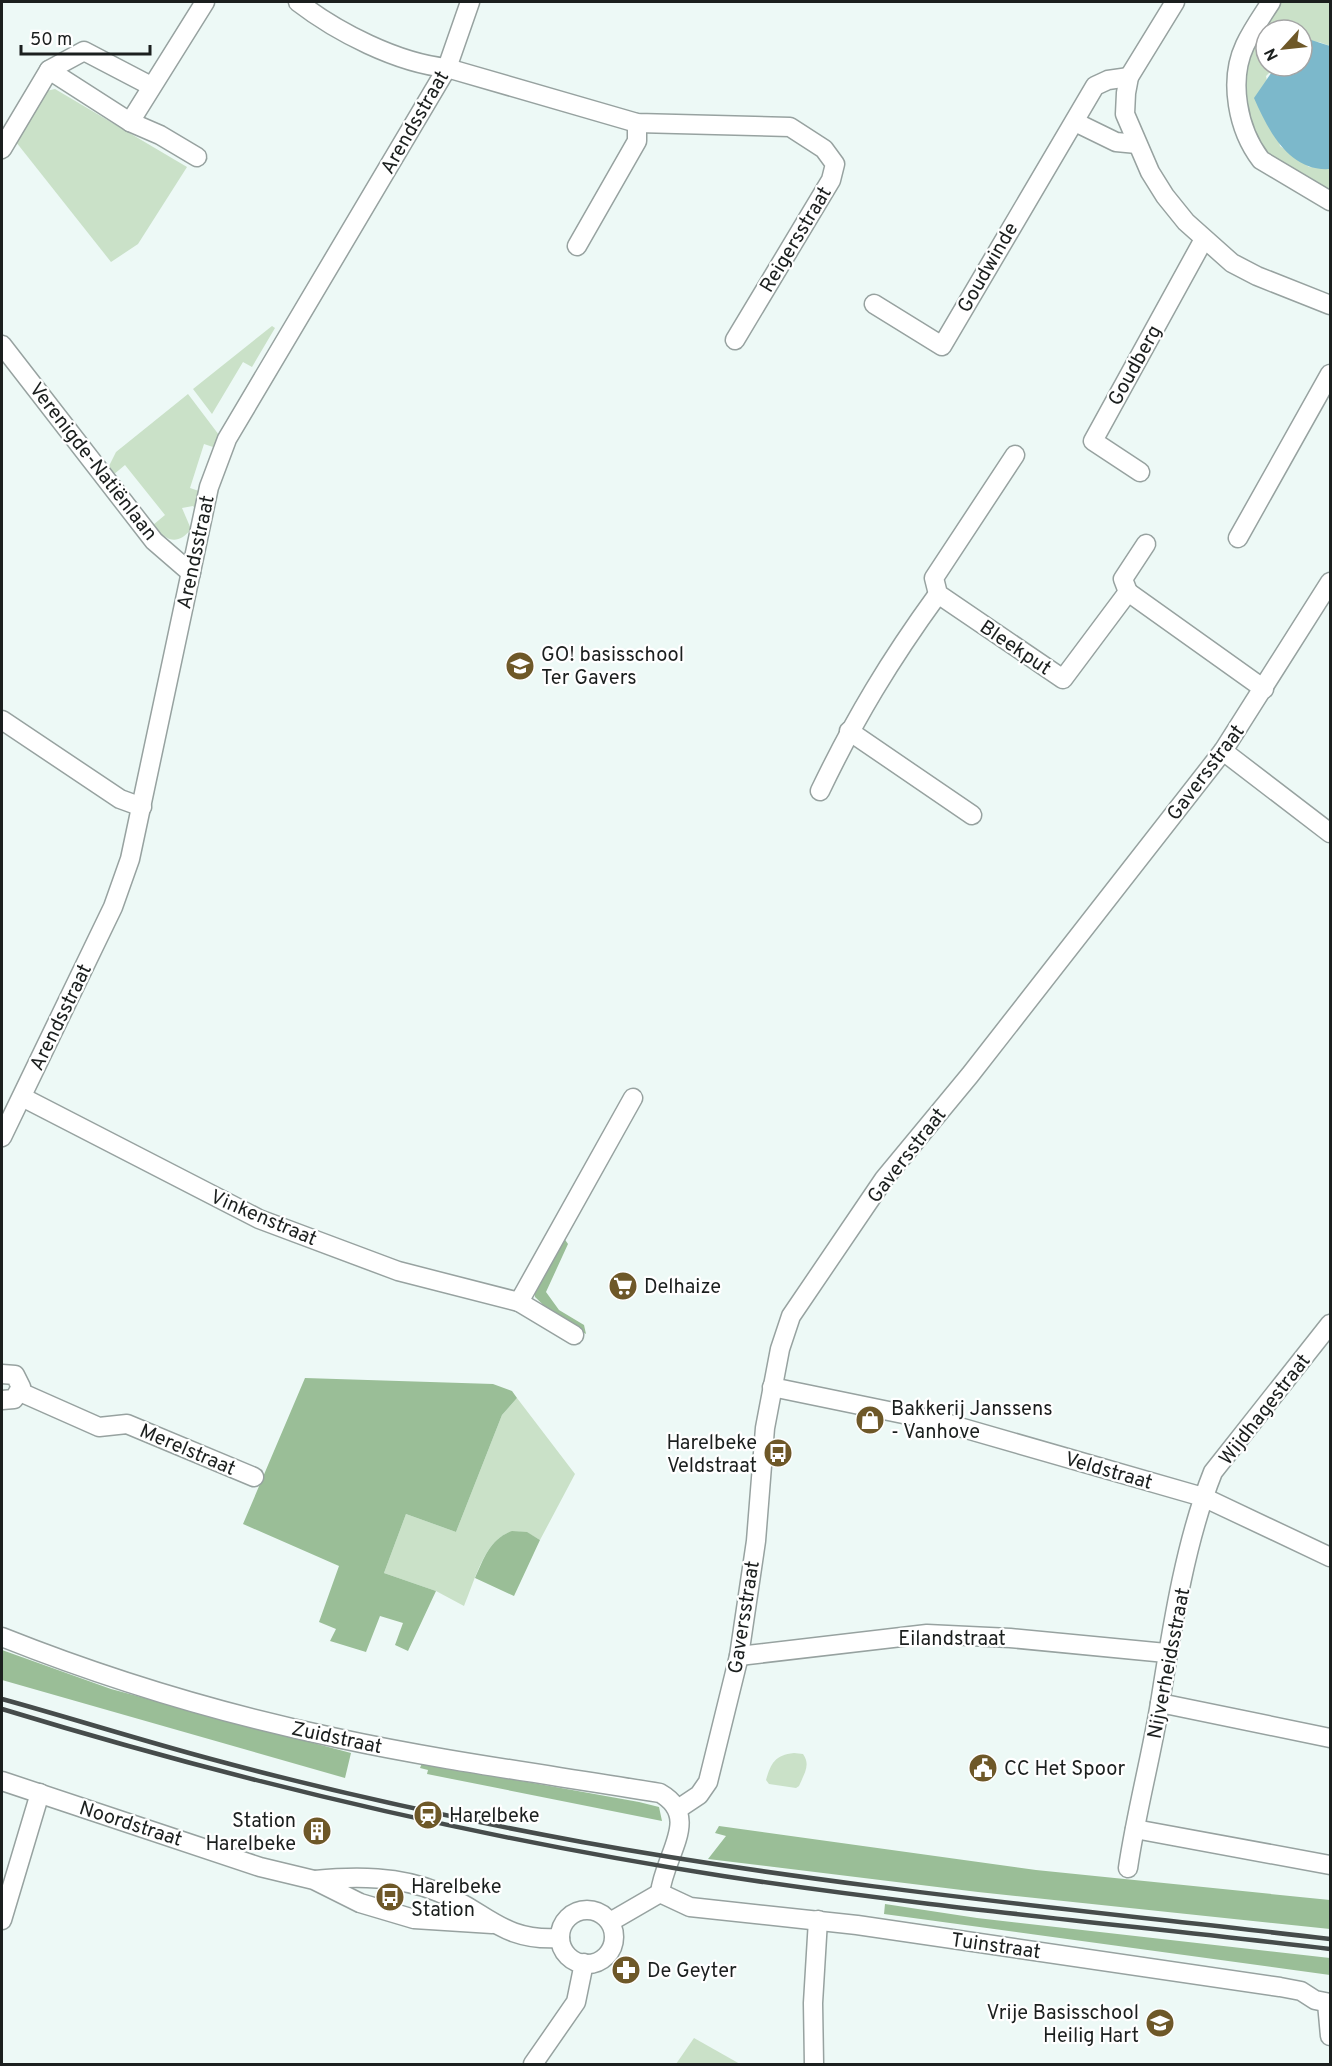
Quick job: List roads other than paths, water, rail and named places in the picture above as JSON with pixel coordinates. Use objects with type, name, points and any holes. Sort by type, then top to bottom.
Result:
[{"type":"street","points":[[130,122],[205,2]]},
{"type":"street","name":"Reigersstraat","points":[[298,2],[328,24],[422,66],[447,68],[638,123],[790,127],[824,148],[835,164],[831,180],[735,340]]},
{"type":"street","name":"Arendsstraat","points":[[2,1137],[113,907],[130,859],[209,487],[227,439],[447,68],[470,2]]},
{"type":"street","points":[[1175,2],[1129,77],[1125,114],[1137,144],[1165,196],[1203,239],[1232,263],[1257,276],[1330,305]]},
{"type":"street","points":[[1271,2],[1244,47],[1237,96],[1239,115],[1254,151],[1261,160],[1330,201]]},
{"type":"street","points":[[2,149],[49,70],[84,51],[151,86]]},
{"type":"street","points":[[49,70],[130,122],[160,135],[196,157]]},
{"type":"street","name":"Goudwinde","points":[[874,304],[942,345],[1095,86],[1108,80],[1129,77]]},
{"type":"street","points":[[1075,122],[1116,142],[1137,144]]},
{"type":"street","points":[[576,246],[637,141],[638,123]]},
{"type":"street","name":"Goudberg","points":[[1140,472],[1093,441],[1203,239]]},
{"type":"street","name":"Verenigde-Natiënlaan","points":[[2,345],[154,541],[191,573]]},
{"type":"street","points":[[1238,538],[1330,374]]},
{"type":"street","points":[[820,791],[849,731],[890,660],[938,594],[934,578],[1015,455]]},
{"type":"street","name":"Bleekput","points":[[938,594],[1063,679],[1128,592],[1123,579],[1146,544]]},
{"type":"street","name":"Gaversstraat","points":[[678,1809],[699,1795],[708,1782],[739,1656],[756,1541],[765,1428],[780,1349],[791,1316],[884,1179],[978,1066],[1223,751],[1330,582]]},
{"type":"street","points":[[1128,592],[1264,689]]},
{"type":"street","points":[[2,720],[120,799],[142,807]]},
{"type":"street","points":[[849,731],[972,815]]},
{"type":"street","points":[[1223,751],[1330,833]]},
{"type":"street","name":"Vinkenstraat","points":[[22,1097],[259,1219],[398,1271],[519,1302],[574,1335]]},
{"type":"street","points":[[519,1302],[633,1098]]},
{"type":"street","name":"Wijdhagestraat","points":[[1203,1497],[1213,1472],[1330,1324]]},
{"type":"street","name":"Merelstraat","points":[[2,1374],[12,1373],[17,1376],[21,1383],[20,1392],[99,1427],[127,1424],[254,1477]]},
{"type":"street","name":"Veldstraat","points":[[772,1387],[942,1422],[1203,1497],[1330,1557]]},
{"type":"street","points":[[2,1400],[14,1399],[20,1392]]},
{"type":"street","name":"Nijverheidsstraat","points":[[1128,1868],[1160,1703],[1166,1653],[1203,1497]]},
{"type":"street","name":"Eilandstraat","points":[[739,1656],[927,1634],[1010,1638],[1166,1653]]},
{"type":"street","name":"Zuidstraat","points":[[2,1637],[80,1667],[284,1726],[398,1750],[660,1793],[678,1809]]},
{"type":"street","points":[[1160,1703],[1330,1738]]},
{"type":"street","name":"Noordstraat","points":[[2,1781],[260,1866],[314,1880]]},
{"type":"street","points":[[2,1920],[40,1793]]},
{"type":"street","points":[[610,1922],[660,1893],[662,1876],[681,1821],[678,1809]]},
{"type":"street","points":[[1135,1829],[1330,1865]]},
{"type":"street","points":[[314,1880],[371,1877],[428,1888],[453,1899],[492,1924],[530,1938],[560,1938]]},
{"type":"street","points":[[314,1880],[360,1902],[414,1919],[492,1924]]},
{"type":"street","name":"Tuinstraat","points":[[660,1893],[690,1907],[818,1920],[1280,1987],[1301,1991],[1329,2003]]},
{"type":"street","points":[[580,1910],[596,1911],[610,1922],[614,1935],[611,1950],[599,1961],[584,1964],[569,1957],[560,1938],[567,1919],[580,1910]]},
{"type":"street","points":[[814,2064],[813,2003],[818,1920]]},
{"type":"street","points":[[533,2064],[576,2002],[584,1964]]},
{"type":"street","points":[[1329,2003],[1330,2036]]},
{"type":"water","points":[[1314,41],[1330,46],[1330,169],[1303,164],[1282,147],[1266,123],[1254,98],[1268,78],[1314,78]]},
{"type":"railway","points":[[2,1699],[184,1752],[303,1783],[582,1842],[862,1885],[1330,1939]]},
{"type":"railway","points":[[2,1709],[180,1760],[360,1805],[632,1861],[875,1897],[1330,1949]]},
{"type":"place","name":"GO! basisschool Ter Gavers","points":[[520,666]]},
{"type":"place","name":"Delhaize","points":[[623,1286]]},
{"type":"place","name":"Bakkerij Janssens - Vanhove","points":[[870,1420]]},
{"type":"place","name":"Harelbeke Veldstraat","points":[[778,1453]]},
{"type":"place","name":"CC Het Spoor","points":[[983,1768]]},
{"type":"place","name":"Harelbeke","points":[[428,1815]]},
{"type":"place","name":"Station Harelbeke","points":[[317,1831]]},
{"type":"place","name":"Harelbeke Station","points":[[390,1897]]},
{"type":"place","name":"De Geyter","points":[[626,1970]]},
{"type":"place","name":"Vrije Basisschool Heilig Hart","points":[[1160,2023]]}]
